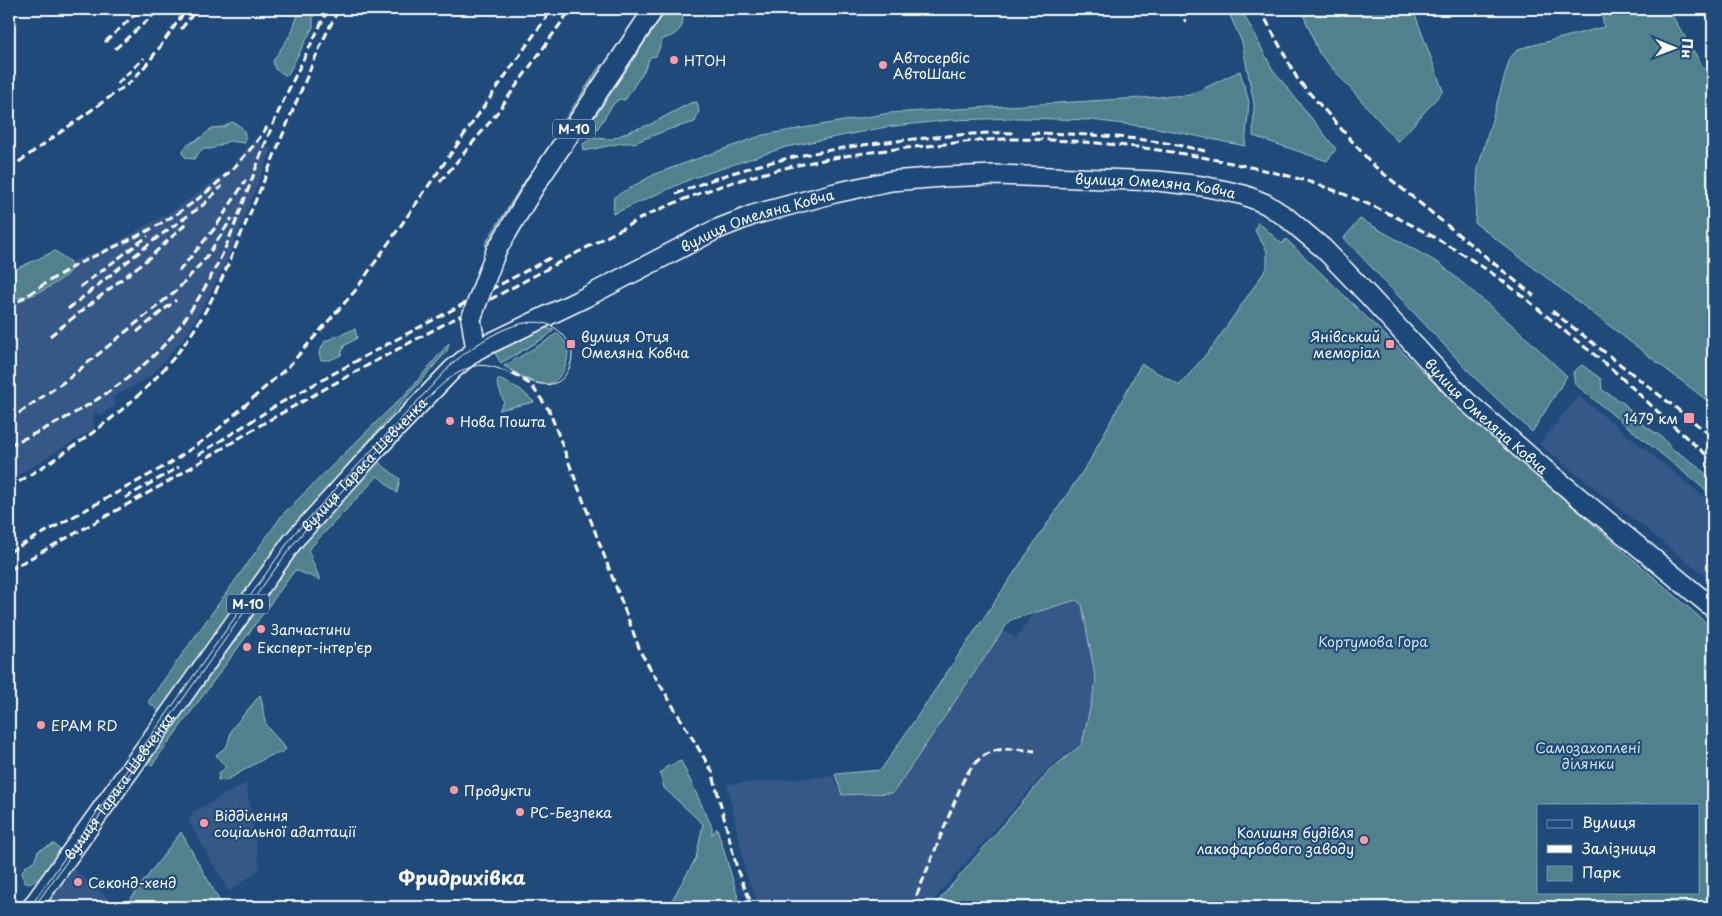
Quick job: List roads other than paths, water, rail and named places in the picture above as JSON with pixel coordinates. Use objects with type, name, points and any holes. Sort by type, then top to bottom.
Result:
[{"type":"main road","name":"М-10","points":[[476,350],[471,319],[496,251],[536,184],[654,9]]},
{"type":"main road","name":"вулиця Омеляна Ковча","points":[[476,350],[584,298],[715,230],[753,215],[844,191],[891,181],[943,176],[996,175],[1157,182],[1202,186],[1222,190],[1244,195],[1266,204],[1300,227],[1368,294],[1464,400],[1543,468],[1713,608]]},
{"type":"main road","name":"вулиця Тараса Шевченка","points":[[32,907],[293,541],[384,441],[453,369],[476,350]]},
{"type":"tram line","points":[[30,907],[294,534],[452,364],[462,355],[490,337],[521,324],[537,322],[551,326],[563,335],[570,346],[572,357],[570,366],[562,379],[552,384],[540,384],[487,366],[475,366],[457,373],[427,399],[312,522],[295,542],[34,907]]},
{"type":"railway","points":[[105,42],[141,9]]},
{"type":"railway","points":[[115,49],[160,9]]},
{"type":"railway","points":[[9,169],[128,84],[152,57],[187,9]]},
{"type":"railway","points":[[181,29],[197,9]]},
{"type":"railway","points":[[9,445],[54,424],[100,398],[142,367],[176,331],[204,290],[216,268],[288,90],[328,9]]},
{"type":"railway","points":[[9,488],[83,440],[129,404],[170,362],[188,339],[203,316],[222,279],[311,68],[339,9]]},
{"type":"railway","points":[[9,552],[169,464],[214,433],[289,366],[355,291],[552,9]]},
{"type":"railway","points":[[440,182],[494,117],[571,9]]},
{"type":"railway","points":[[1178,9],[1186,22]]},
{"type":"railway","points":[[1260,9],[1298,80],[1373,165],[1534,296]]},
{"type":"railway","points":[[117,84],[144,58]]},
{"type":"railway","points":[[9,308],[76,265],[133,238],[177,213],[227,174],[255,144],[267,127]]},
{"type":"railway","points":[[676,194],[704,182],[763,164],[824,151],[915,139],[1014,133]]},
{"type":"railway","points":[[1031,133],[1118,137],[1162,142],[1205,151]]},
{"type":"railway","points":[[9,570],[164,484],[264,423],[346,377],[649,214],[682,200],[750,177],[820,160],[855,154],[971,141],[1015,139],[1070,141],[1181,153],[1297,178],[1354,198],[1436,238],[1503,281],[1607,365],[1713,460]]},
{"type":"railway","points":[[179,271],[215,228],[246,180]]},
{"type":"railway","points":[[68,309],[158,237],[203,205],[222,186]]},
{"type":"railway","points":[[9,420],[68,379],[178,289],[206,258],[232,218]]},
{"type":"railway","points":[[50,336],[150,257],[188,222]]},
{"type":"railway","points":[[80,287],[148,236]]},
{"type":"railway","points":[[198,455],[277,405],[554,256]]},
{"type":"railway","points":[[137,332],[176,300]]},
{"type":"railway","points":[[1552,311],[1713,437]]},
{"type":"railway","points":[[513,373],[531,385],[549,410],[641,653],[712,771],[738,872],[753,907]]},
{"type":"railway","points":[[125,498],[179,467]]},
{"type":"railway","points":[[912,907],[963,781],[970,769],[977,761],[993,751],[1011,749],[1035,751]]},
{"type":"place","name":"НТОН","points":[[674,60]]},
{"type":"place","name":"Автосервіс АвтоШанс","points":[[883,65]]},
{"type":"place","name":"вулиця Отця Омеляна Ковча","points":[[571,344]]},
{"type":"place","name":"Янівський меморіал","points":[[1390,344]]},
{"type":"place","name":"1479 км","points":[[1689,418]]},
{"type":"place","name":"Нова Пошта","points":[[450,421]]},
{"type":"place","name":"Запчастини","points":[[261,629]]},
{"type":"place","name":"Експерт-інтер'єр","points":[[247,647]]},
{"type":"place","name":"EPAM RD","points":[[41,725]]},
{"type":"place","name":"Продукти","points":[[454,790]]},
{"type":"place","name":"РС-Безпека","points":[[520,812]]},
{"type":"place","name":"Відділення соціальної адаптації","points":[[204,823]]},
{"type":"place","name":"Колишня будівля лакофарбового заводу","points":[[1364,840]]},
{"type":"place","name":"Секонд-хенд","points":[[78,882]]},
{"type":"district","name":"Фридрихівка","points":[[462,877]]},
{"type":"park label","name":"Кортумова Гора","points":[[1373,641]]},
{"type":"park label","name":"Самозахоплені ділянки","points":[[1588,756]]}]
